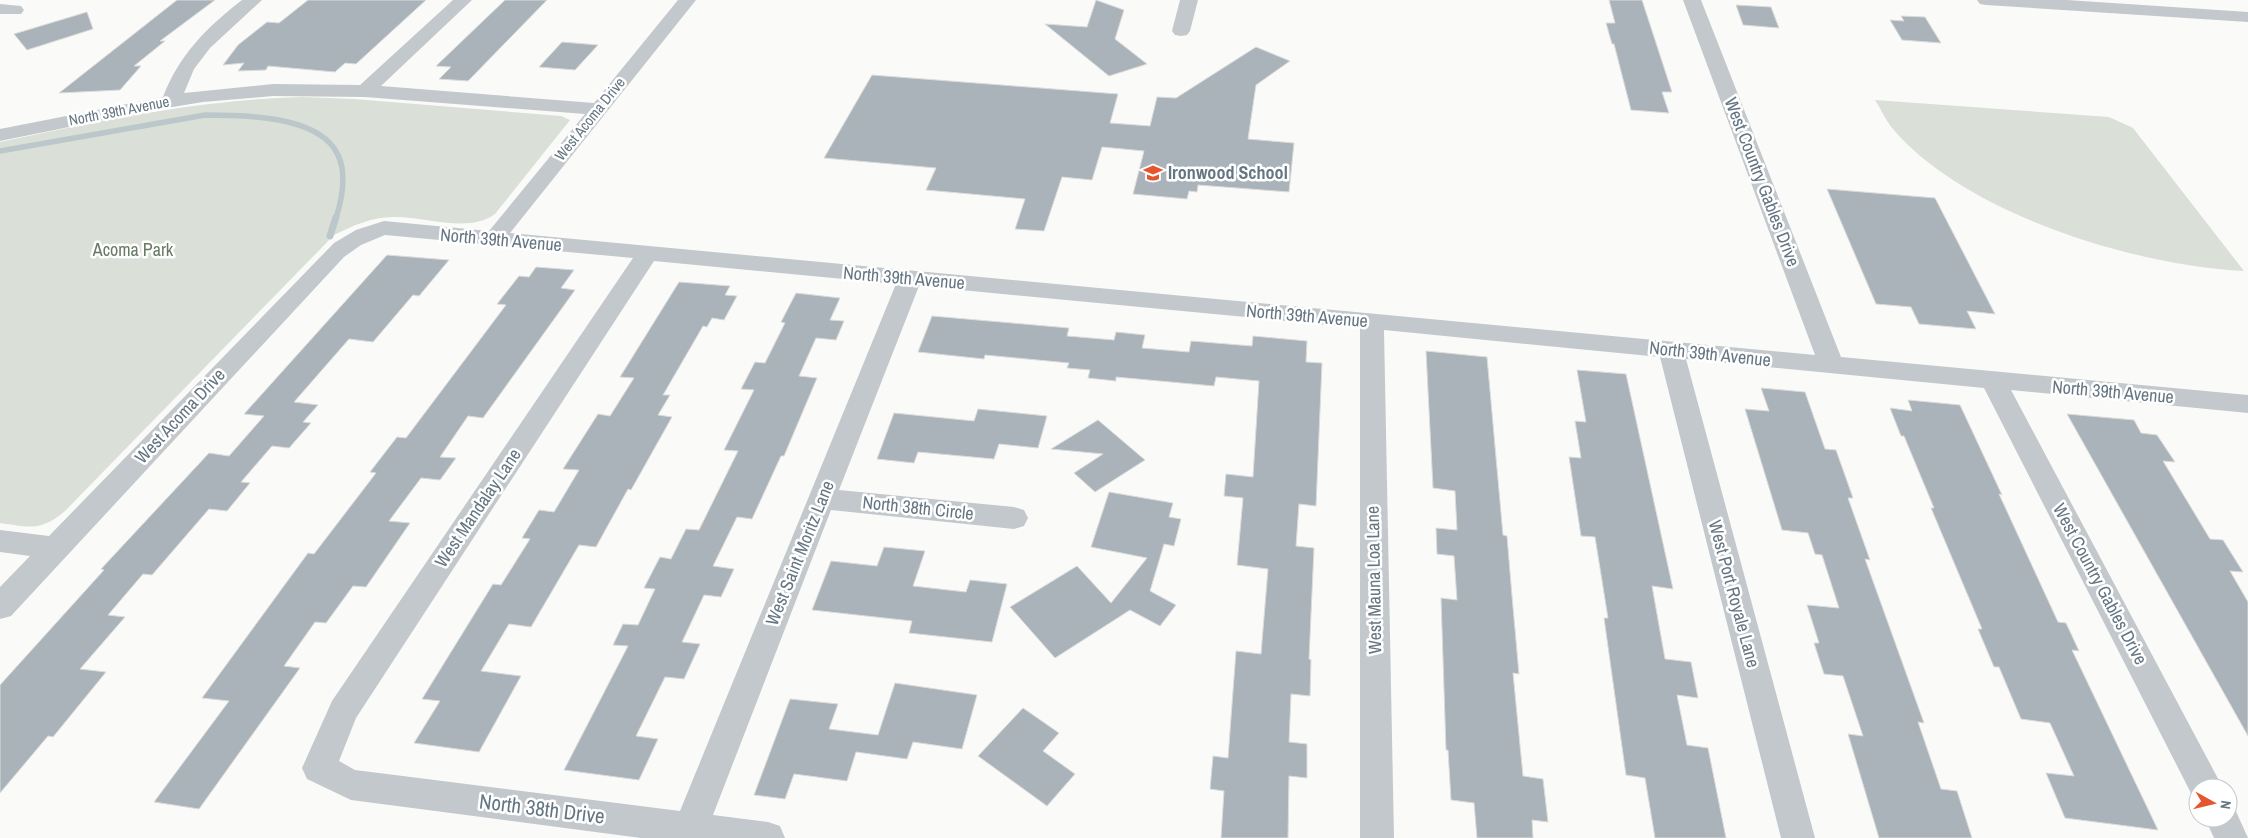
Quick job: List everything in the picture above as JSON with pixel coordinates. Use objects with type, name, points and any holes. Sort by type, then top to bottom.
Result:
[{"type":"street","points":[[171,101],[187,64],[201,46],[217,28],[253,0]]},
{"type":"street","points":[[365,91],[463,0]]},
{"type":"street","name":"West Acoma Drive","points":[[494,239],[687,0]]},
{"type":"street","points":[[1181,31],[1189,0]]},
{"type":"street","name":"West Country Gables Drive","points":[[1692,0],[1822,336],[1831,365]]},
{"type":"street","points":[[1986,0],[2248,17]]},
{"type":"street","name":"North 39th Avenue","points":[[0,135],[171,101],[273,90],[365,91],[598,109]]},
{"type":"street","name":"North 39th Avenue","points":[[366,233],[384,228],[2248,404]]},
{"type":"street","name":"West Acoma Drive","points":[[0,607],[336,252],[350,240],[366,233]]},
{"type":"street","name":"West Mandalay Lane","points":[[319,768],[343,711],[647,254]]},
{"type":"street","name":"West Saint Moritz Lane","points":[[690,828],[910,278]]},
{"type":"street","name":"West Mauna Loa Lane","points":[[1372,322],[1377,838]]},
{"type":"street","name":"West Port Royale Lane","points":[[1671,350],[1798,838]]},
{"type":"street","name":"West Country Gables Drive","points":[[1994,380],[2201,778]]},
{"type":"street","name":"North 38th Circle","points":[[822,499],[1014,518]]},
{"type":"street","points":[[0,541],[56,548]]},
{"type":"street","name":"North 38th Drive","points":[[319,768],[351,785],[768,838]]},
{"type":"green space","name":"Acoma Park","points":[[302,97],[354,99],[561,116],[570,120],[495,214],[484,220],[472,223],[446,223],[405,217],[385,217],[362,223],[334,235],[65,511],[56,518],[41,525],[19,526],[0,523],[0,142],[150,112],[225,102]]},
{"type":"green space","points":[[1875,100],[2109,117],[2133,128],[2244,271],[2201,267],[2154,259],[2104,246],[2055,230],[2007,210],[1963,186],[1924,159],[1893,129]]},
{"type":"building","points":[[177,0],[215,0],[160,41],[165,41],[134,66],[141,66],[120,90],[59,93]]},
{"type":"building","points":[[308,0],[426,0],[356,64],[345,63],[335,72],[268,66],[266,70],[238,71],[244,63],[223,65],[238,45],[267,22],[279,23]]},
{"type":"building","points":[[505,0],[547,0],[468,81],[439,79],[451,67],[436,66]]},
{"type":"building","points":[[1096,0],[1124,10],[1115,39],[1147,64],[1109,76],[1045,24],[1087,27]]},
{"type":"building","points":[[1609,0],[1642,0],[1672,92],[1662,92],[1669,113],[1631,110],[1614,44],[1612,44],[1606,23],[1615,23]]},
{"type":"building","points":[[1736,5],[1771,7],[1779,28],[1743,25]]},
{"type":"building","points":[[87,12],[93,29],[27,50],[14,34]]},
{"type":"building","points":[[1901,16],[1925,17],[1941,43],[1902,40],[1890,20],[1904,21]]},
{"type":"building","points":[[562,42],[598,45],[575,70],[539,67]]},
{"type":"building","points":[[1256,47],[1290,61],[1256,85],[1248,139],[1294,143],[1289,192],[1198,185],[1197,192],[1189,191],[1187,199],[1133,194],[1144,151],[1102,147],[1092,180],[1062,177],[1044,231],[1015,229],[1025,199],[926,190],[936,168],[824,158],[872,75],[1118,94],[1110,123],[1150,126],[1157,97],[1176,98]]},
{"type":"building","points":[[1827,189],[1935,198],[1995,314],[1967,311],[1976,329],[1919,324],[1911,307],[1876,304]]},
{"type":"building","points":[[387,255],[449,260],[419,296],[413,295],[373,342],[349,339],[294,402],[318,405],[303,422],[311,423],[289,448],[272,446],[241,482],[250,483],[227,511],[209,509],[152,575],[143,574],[108,615],[125,617],[80,669],[106,672],[53,737],[48,736],[0,793],[0,685],[104,570],[101,569],[209,453],[229,456],[264,416],[244,414]]},
{"type":"building","points":[[536,267],[574,270],[561,288],[575,290],[483,418],[468,416],[440,457],[456,458],[440,480],[421,478],[389,521],[410,523],[366,587],[353,586],[326,623],[315,622],[284,666],[300,668],[199,809],[154,802],[229,701],[202,698],[308,553],[314,554],[376,473],[370,472],[397,437],[406,438],[506,305],[497,304],[519,276],[529,277]]},
{"type":"building","points":[[679,282],[730,286],[725,295],[737,296],[724,320],[712,318],[707,327],[703,326],[663,395],[670,395],[658,415],[672,417],[631,490],[628,489],[596,547],[579,545],[531,627],[509,624],[481,671],[521,676],[479,752],[414,743],[440,701],[422,699],[493,584],[501,585],[530,539],[522,538],[539,510],[554,512],[579,470],[563,469],[598,414],[610,416],[634,378],[620,377]]},
{"type":"building","points":[[796,293],[840,298],[830,320],[844,321],[836,340],[816,338],[799,376],[817,378],[784,456],[781,456],[752,519],[737,517],[713,566],[734,569],[721,597],[704,595],[682,642],[700,644],[684,679],[665,677],[636,736],[658,739],[639,780],[564,770],[628,646],[613,645],[623,624],[638,625],[655,589],[644,588],[660,557],[671,559],[686,529],[699,530],[738,451],[724,450],[754,390],[741,389],[755,362],[765,363],[785,323],[781,322]]},
{"type":"building","points":[[932,316],[1069,328],[1067,336],[1114,340],[1116,332],[1145,335],[1142,348],[1189,352],[1191,341],[1252,346],[1253,336],[1307,341],[1306,362],[1322,363],[1316,506],[1299,504],[1296,546],[1314,548],[1309,659],[1311,660],[1310,696],[1291,694],[1289,742],[1307,744],[1307,778],[1289,776],[1288,838],[1221,838],[1224,791],[1210,789],[1213,756],[1228,758],[1236,651],[1261,654],[1268,569],[1237,565],[1243,498],[1224,496],[1226,474],[1253,477],[1259,381],[1216,377],[1214,386],[1116,377],[1116,381],[1088,378],[1090,370],[1067,368],[1069,363],[985,355],[984,359],[918,352]]},
{"type":"building","points":[[1426,351],[1487,357],[1503,535],[1507,536],[1519,674],[1513,673],[1523,776],[1543,779],[1548,822],[1532,820],[1533,838],[1477,838],[1474,803],[1451,800],[1448,750],[1446,750],[1441,598],[1457,600],[1454,556],[1437,554],[1436,528],[1457,530],[1455,491],[1433,488]]},
{"type":"building","points":[[1577,370],[1626,374],[1673,589],[1652,586],[1665,659],[1691,662],[1698,698],[1677,695],[1687,745],[1708,748],[1726,838],[1655,838],[1645,778],[1626,775],[1604,618],[1608,618],[1595,537],[1581,536],[1569,457],[1581,458],[1575,421],[1586,422]]},
{"type":"building","points":[[1761,388],[1805,392],[1825,449],[1836,450],[1853,498],[1848,498],[1870,560],[1865,559],[1924,723],[1918,722],[1941,789],[1957,791],[1972,838],[1879,838],[1848,734],[1863,736],[1843,676],[1824,674],[1814,643],[1819,643],[1807,605],[1839,608],[1822,555],[1815,554],[1808,533],[1782,530],[1745,409],[1769,411]]},
{"type":"building","points":[[1908,400],[1960,405],[2058,622],[2066,623],[2079,651],[2072,650],[2158,830],[2065,818],[2046,773],[2074,776],[2050,723],[2021,719],[1999,667],[1994,667],[1978,629],[1982,629],[1931,508],[1934,508],[1904,436],[1901,436],[1890,408],[1912,411]]},
{"type":"building","points":[[978,409],[1047,416],[1038,448],[999,444],[994,459],[918,452],[914,463],[877,459],[894,413],[974,421]]},
{"type":"building","points":[[2067,414],[2134,420],[2141,433],[2157,435],[2175,462],[2163,461],[2210,539],[2223,540],[2243,572],[2230,571],[2248,602],[2248,736]]},
{"type":"building","points":[[1098,420],[1145,460],[1095,492],[1074,473],[1103,454],[1051,449]]},
{"type":"building","points":[[1109,492],[1173,503],[1169,517],[1181,519],[1174,546],[1164,544],[1150,591],[1176,605],[1160,626],[1130,610],[1055,658],[1010,607],[1077,566],[1111,603],[1147,558],[1091,547]]},
{"type":"building","points":[[884,547],[925,551],[913,586],[966,592],[970,580],[1007,584],[992,642],[909,633],[912,621],[812,610],[831,561],[877,566]]},
{"type":"building","points":[[895,683],[977,695],[962,749],[913,742],[907,759],[856,752],[847,781],[794,774],[785,799],[754,795],[790,699],[838,704],[829,729],[878,735]]},
{"type":"building","points":[[1023,708],[1059,733],[1043,751],[1075,774],[1047,806],[978,756]]},
{"type":"waterway","points":[[0,151],[205,115],[259,117],[279,120],[315,132],[329,142],[338,155],[343,178],[342,195],[336,218]]},
{"type":"waterway","points":[[330,236],[336,217]]},
{"type":"place","name":"Ironwood School","points":[[1153,173]]}]
